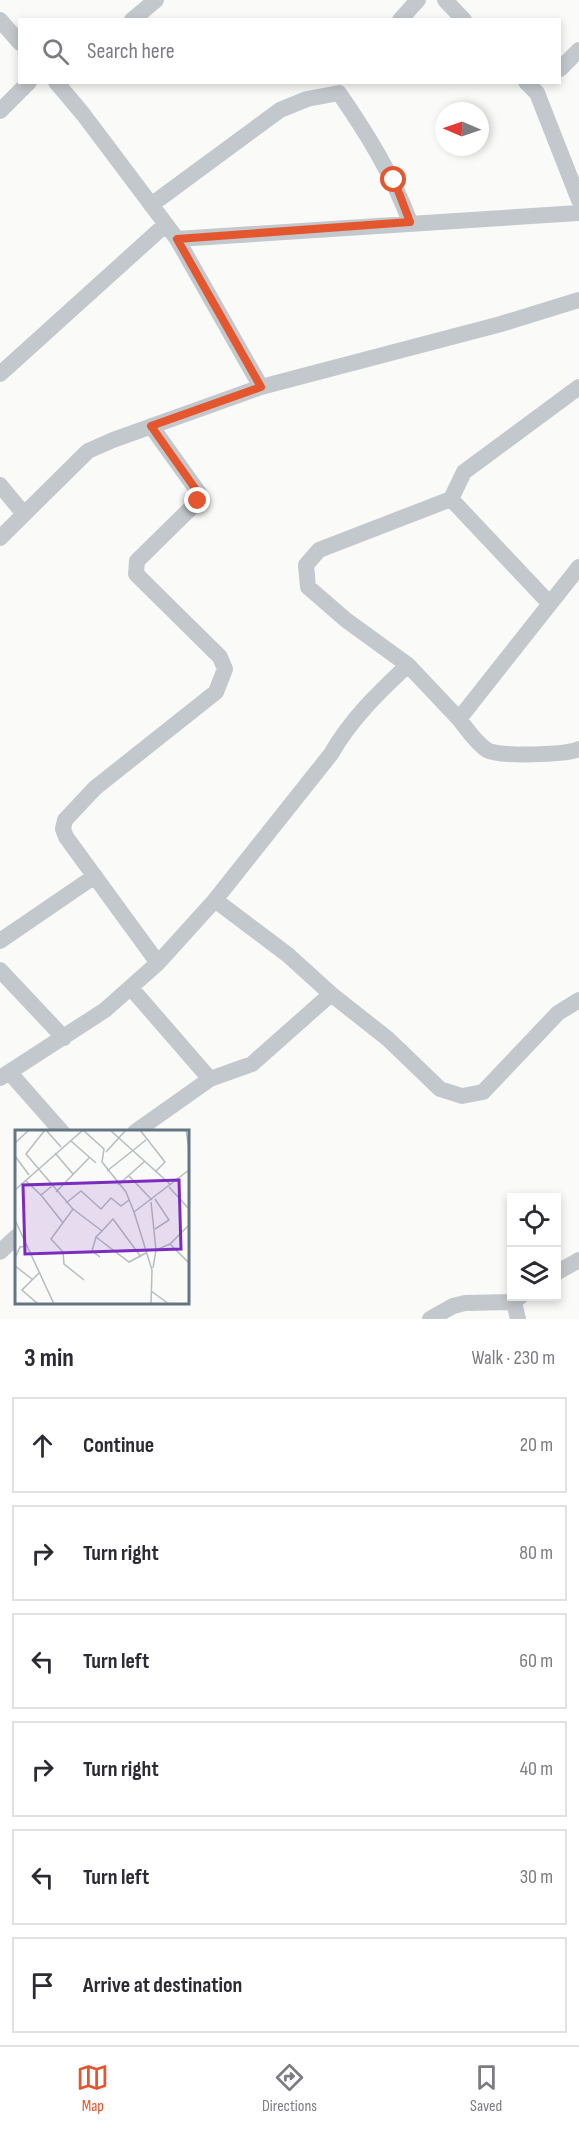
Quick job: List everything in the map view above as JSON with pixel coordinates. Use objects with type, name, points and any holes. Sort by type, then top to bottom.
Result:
[{"type":"street","points":[[134,18],[156,0]]},
{"type":"street","points":[[402,18],[418,0]]},
{"type":"street","points":[[445,0],[462,18]]},
{"type":"street","points":[[0,20],[18,41]]},
{"type":"street","points":[[561,68],[579,51]]},
{"type":"street","points":[[0,111],[27,84]]},
{"type":"street","points":[[58,84],[177,239],[261,387]]},
{"type":"street","points":[[536,86],[579,200]]},
{"type":"street","points":[[151,205],[280,111],[306,99],[343,88],[388,170],[410,222]]},
{"type":"street","points":[[177,239],[410,222],[579,213]]},
{"type":"street","points":[[0,374],[165,225]]},
{"type":"street","points":[[0,538],[88,451],[261,387],[501,324],[579,300]]},
{"type":"street","points":[[579,387],[464,472],[451,499],[319,550],[306,565],[308,587],[356,628],[408,665],[480,745],[492,752],[544,755],[579,749]]},
{"type":"street","points":[[151,426],[199,494],[198,501],[137,561],[135,574],[220,657],[225,669],[216,692],[95,788],[65,820],[63,829],[66,837],[158,963]]},
{"type":"street","points":[[0,485],[24,514]]},
{"type":"street","points":[[451,499],[550,604]]},
{"type":"street","points":[[459,719],[579,567]]},
{"type":"street","points":[[61,1130],[5,1075],[105,1010],[158,963],[215,900],[331,754],[344,732],[365,705],[408,665]]},
{"type":"street","points":[[0,941],[95,876]]},
{"type":"street","points":[[215,900],[288,955],[331,994],[388,1039],[440,1089],[462,1096],[483,1092],[558,1013],[579,1000]]},
{"type":"street","points":[[0,970],[63,1038]]},
{"type":"street","points":[[131,988],[210,1079]]},
{"type":"street","points":[[136,1130],[210,1079],[252,1064],[331,994]]},
{"type":"street","points":[[0,1252],[15,1238]]},
{"type":"street","points":[[561,1270],[579,1260]]},
{"type":"street","points":[[430,1319],[453,1306],[465,1303],[507,1300]]},
{"type":"street","points":[[517,1301],[518,1319]]},
{"type":"route","points":[[198,501],[199,494],[151,426],[261,387],[177,239],[410,222],[394,180]]}]
